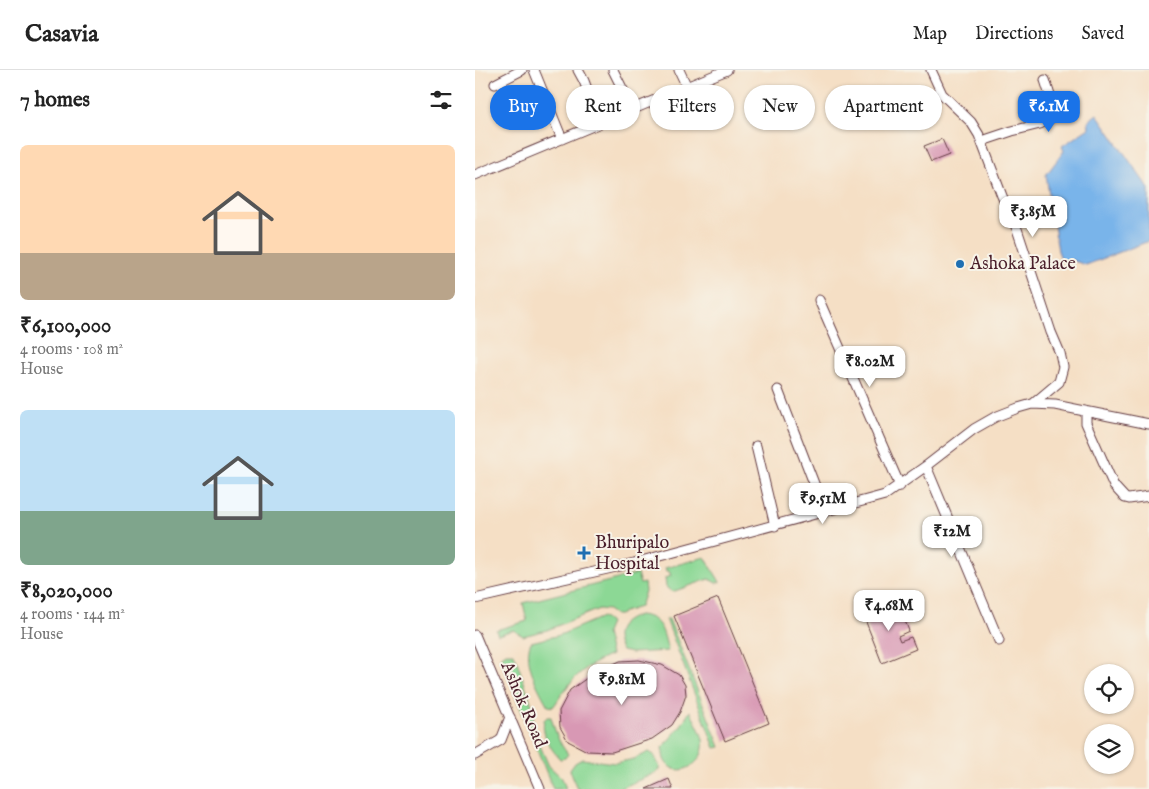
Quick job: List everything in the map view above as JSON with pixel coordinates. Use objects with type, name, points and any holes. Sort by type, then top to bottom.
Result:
[{"type":"street","points":[[495,84],[522,70]]},
{"type":"street","points":[[534,70],[562,139]]},
{"type":"street","points":[[578,70],[586,85]]},
{"type":"street","points":[[613,70],[620,85]]},
{"type":"street","points":[[679,70],[686,85]]},
{"type":"street","points":[[692,85],[727,70]]},
{"type":"street","points":[[931,70],[942,94],[971,122],[982,141],[1002,196],[1017,229],[1061,361],[1059,382],[1033,404]]},
{"type":"street","points":[[982,141],[1040,124],[1053,117],[1054,108],[1045,80]]},
{"type":"street","points":[[475,176],[584,130]]},
{"type":"street","points":[[819,300],[900,486]]},
{"type":"street","points":[[778,390],[825,512]]},
{"type":"street","points":[[475,599],[634,563],[885,495],[900,486],[985,422],[1006,411],[1033,404],[1055,404],[1086,417],[1149,424]]},
{"type":"street","points":[[1086,417],[1108,474],[1119,492],[1129,499],[1149,496]]},
{"type":"street","points":[[756,446],[775,526]]},
{"type":"street","points":[[926,466],[999,641]]},
{"type":"street","name":"Ashok Road","points":[[475,635],[540,789]]},
{"type":"street","points":[[475,755],[501,740],[510,717]]},
{"type":"green space","points":[[705,557],[720,582],[716,583],[709,579],[672,592],[666,587],[665,578],[671,576],[665,568]]},
{"type":"green space","points":[[637,574],[640,584],[644,583],[645,591],[640,607],[620,615],[615,615],[608,610],[599,609],[547,630],[523,636],[513,630],[498,635],[496,630],[527,621],[523,603]]},
{"type":"green space","points":[[639,615],[647,616],[657,622],[663,632],[668,651],[631,653],[622,651],[617,638],[619,628],[627,620]]},
{"type":"green space","points":[[602,617],[610,623],[606,633],[611,655],[579,674],[553,707],[548,706],[536,683],[530,666],[529,649],[531,642],[560,635]]},
{"type":"green space","points":[[666,619],[669,619],[720,747],[715,748]]},
{"type":"green space","points":[[506,653],[514,653],[533,708],[533,730],[549,766],[562,778],[566,789],[553,789],[500,657]]},
{"type":"green space","points":[[690,711],[702,736],[703,749],[700,757],[689,768],[675,769],[669,766],[664,759],[662,748],[680,727]]},
{"type":"green space","points":[[547,717],[551,717],[559,741],[568,754],[565,758],[560,759],[547,741],[543,725]]},
{"type":"green space","points":[[649,752],[654,755],[660,768],[657,772],[619,789],[577,789],[570,770],[575,763],[582,759],[615,763],[634,759]]},
{"type":"water","points":[[1097,114],[1149,189],[1149,241],[1086,265],[1071,260],[1062,261],[1058,251],[1046,175],[1064,151],[1062,146],[1089,128],[1088,121]]},
{"type":"building","points":[[942,139],[949,155],[931,162],[924,146]]},
{"type":"building","points":[[718,598],[769,723],[725,741],[674,616]]},
{"type":"building","points":[[887,601],[889,606],[893,604],[895,610],[900,608],[909,631],[898,636],[900,641],[911,637],[916,649],[882,663],[864,617],[879,611],[876,605]]},
{"type":"building","points":[[639,660],[662,665],[679,675],[685,685],[686,695],[680,712],[672,725],[652,739],[612,752],[587,751],[568,741],[560,727],[559,711],[570,690],[594,673],[620,661]]},
{"type":"building","points":[[669,779],[673,789],[646,789]]},
{"type":"place","name":"Ashoka Palace","points":[[960,264]]},
{"type":"place","name":"Bhuripalo Hospital","points":[[584,553]]}]
